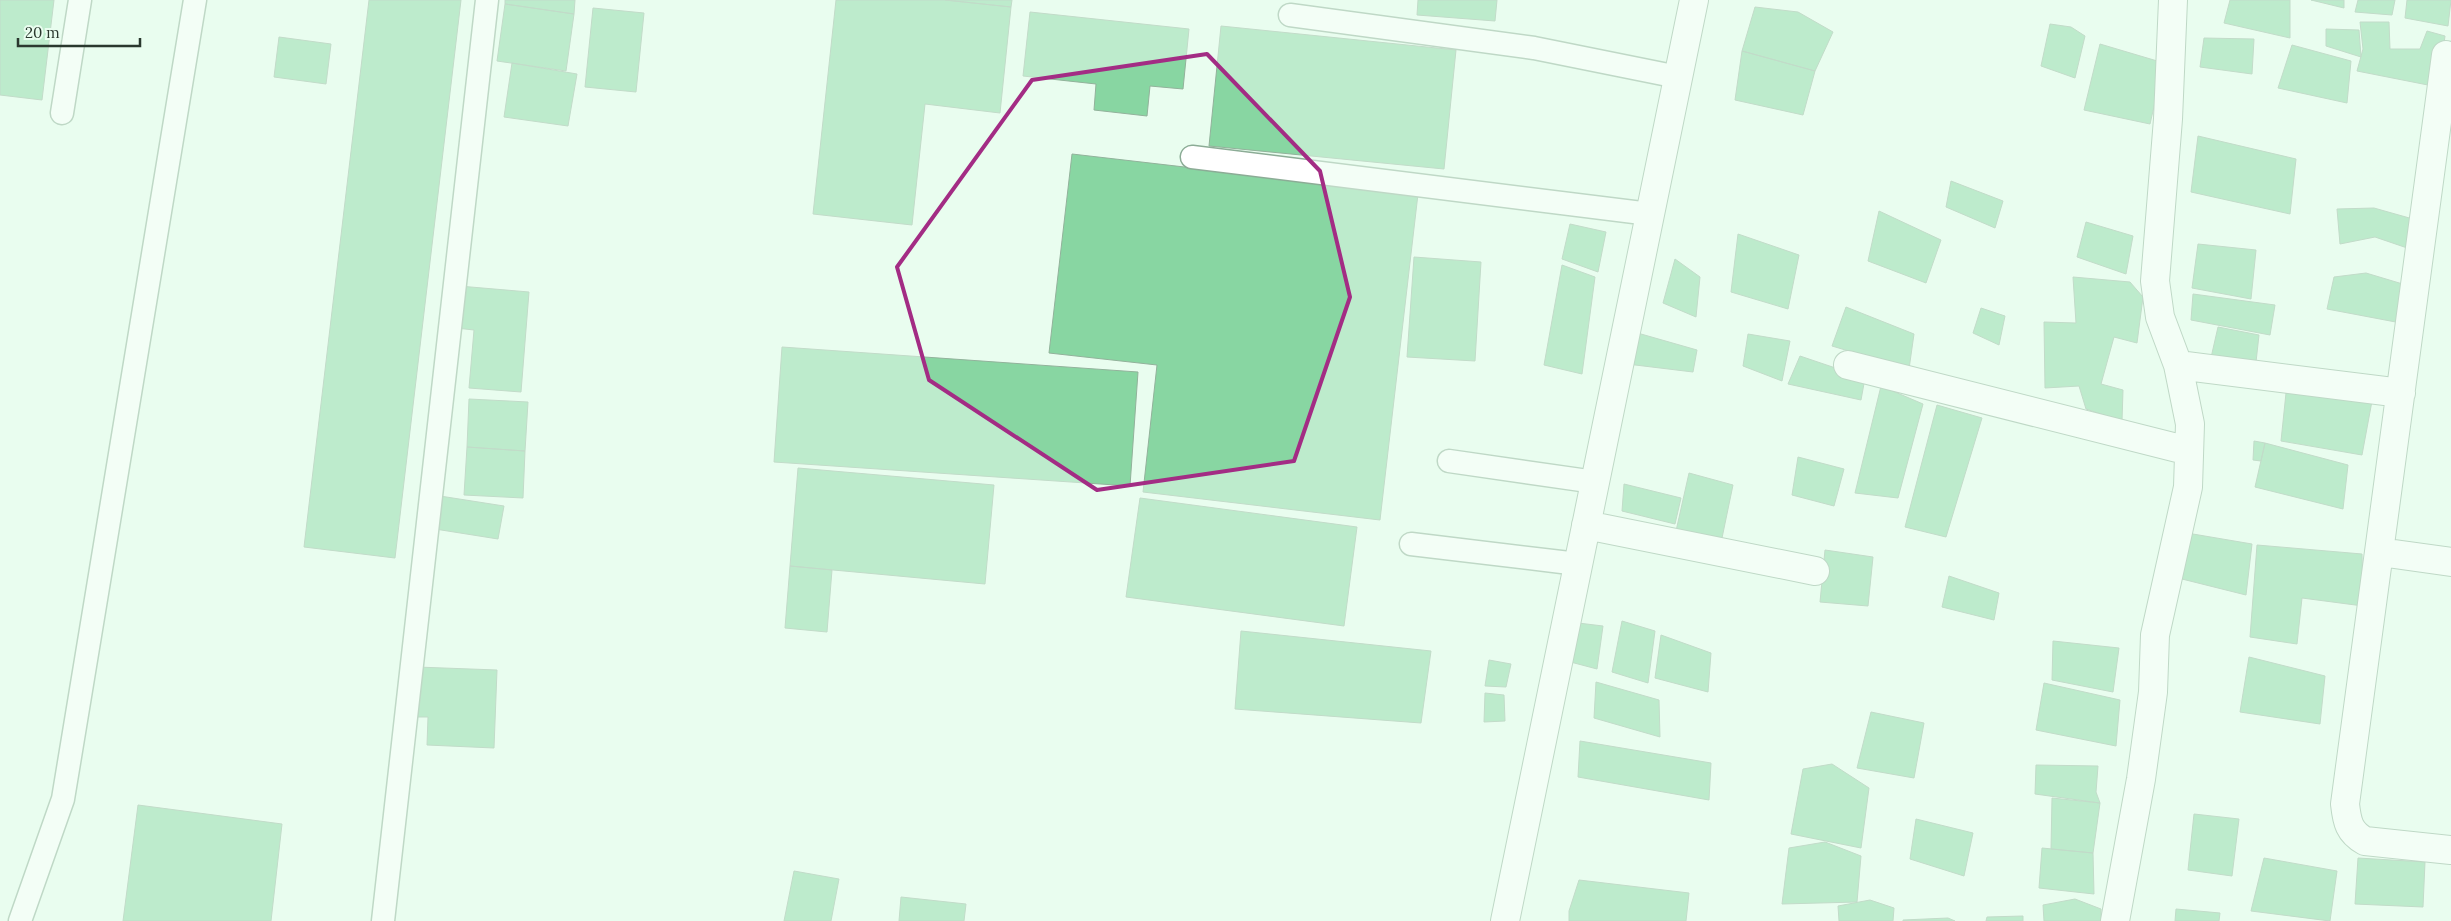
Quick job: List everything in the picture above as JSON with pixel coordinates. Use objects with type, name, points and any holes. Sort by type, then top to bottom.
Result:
[{"type":"street","points":[[1505,921],[1694,0]]},
{"type":"street","points":[[2116,921],[2143,770],[2153,692],[2154,635],[2188,487],[2190,424],[2178,365],[2160,317],[2155,281],[2168,119],[2173,0]]},
{"type":"street","points":[[2451,57],[2446,55],[2345,804],[2347,823],[2353,834],[2365,841],[2451,850]]},
{"type":"street","points":[[1848,365],[2189,451]]},
{"type":"street","points":[[2178,365],[2401,393]]},
{"type":"street","points":[[1586,525],[1815,572]]},
{"type":"street","points":[[2380,552],[2451,562]]},
{"type":"lane","points":[[62,113],[80,0]]},
{"type":"lane","points":[[20,921],[63,799],[195,0]]},
{"type":"lane","points":[[383,921],[487,0]]},
{"type":"lane","points":[[1290,15],[1534,48],[1678,77]]},
{"type":"lane","points":[[1192,156],[1650,214]]},
{"type":"lane","points":[[1448,461],[1595,482]]},
{"type":"lane","points":[[1411,544],[1578,564]]},
{"type":"highlighted area","points":[[1207,54],[1320,171],[1350,297],[1294,461],[1097,490],[929,380],[897,267],[1032,80]]},
{"type":"building","points":[[0,0],[54,0],[42,100],[0,95]]},
{"type":"building","points":[[369,0],[461,0],[395,558],[304,547]]},
{"type":"building","points":[[505,0],[575,0],[574,14],[505,4]]},
{"type":"building","points":[[836,0],[945,0],[1011,7],[1000,113],[925,104],[912,225],[813,214]]},
{"type":"building","points":[[945,0],[1012,0],[1011,7]]},
{"type":"building","points":[[1418,0],[1497,0],[1495,21],[1417,15]]},
{"type":"building","points":[[2230,0],[2290,0],[2290,38],[2224,23]]},
{"type":"building","points":[[2311,0],[2344,0],[2344,8]]},
{"type":"building","points":[[2358,0],[2395,0],[2392,15],[2355,12]]},
{"type":"building","points":[[2407,0],[2451,0],[2448,26],[2405,18]]},
{"type":"building","points":[[505,4],[574,14],[566,71],[497,61]]},
{"type":"building","points":[[1755,7],[1798,12],[1833,32],[1815,71],[1742,51]]},
{"type":"building","points":[[593,8],[644,13],[636,92],[585,87]]},
{"type":"building","points":[[1030,12],[1189,29],[1183,89],[1150,86],[1147,116],[1094,110],[1096,84],[1023,76]]},
{"type":"building","points":[[2360,22],[2389,22],[2390,49],[2420,49],[2427,31],[2445,36],[2438,87],[2357,71],[2363,49]]},
{"type":"building","points":[[2050,24],[2071,27],[2085,36],[2075,78],[2041,66]]},
{"type":"building","points":[[1221,26],[1456,50],[1444,169],[1209,146]]},
{"type":"building","points":[[2326,29],[2359,30],[2361,57],[2326,46]]},
{"type":"building","points":[[279,37],[331,44],[326,84],[274,77]]},
{"type":"building","points":[[2204,38],[2254,39],[2252,74],[2200,67]]},
{"type":"building","points":[[2100,44],[2164,63],[2150,124],[2084,110]]},
{"type":"building","points":[[2292,45],[2351,61],[2347,103],[2278,88]]},
{"type":"building","points":[[1742,51],[1815,71],[1803,115],[1735,100]]},
{"type":"building","points":[[512,63],[577,74],[568,126],[504,117]]},
{"type":"building","points":[[2198,136],[2296,159],[2290,214],[2191,192]]},
{"type":"building","points":[[1072,154],[1418,194],[1380,520],[1143,492],[1157,365],[1049,353]]},
{"type":"building","points":[[1951,181],[2003,201],[1995,228],[1946,207]]},
{"type":"building","points":[[2374,208],[2420,221],[2416,251],[2375,237],[2340,244],[2337,209]]},
{"type":"building","points":[[1879,211],[1941,240],[1926,283],[1868,261]]},
{"type":"building","points":[[2086,222],[2133,236],[2126,274],[2077,257]]},
{"type":"building","points":[[1570,224],[1606,232],[1598,272],[1562,259]]},
{"type":"building","points":[[1738,234],[1799,255],[1788,309],[1731,292]]},
{"type":"building","points":[[2198,244],[2256,250],[2251,299],[2192,288]]},
{"type":"building","points":[[1414,257],[1481,262],[1475,361],[1407,357]]},
{"type":"building","points":[[1675,259],[1700,277],[1696,317],[1663,303]]},
{"type":"building","points":[[1562,265],[1595,277],[1582,374],[1544,365]]},
{"type":"building","points":[[2366,273],[2406,285],[2401,323],[2327,309],[2334,277]]},
{"type":"building","points":[[2073,277],[2130,282],[2143,297],[2137,343],[2114,337],[2101,384],[2123,390],[2122,421],[2086,409],[2079,386],[2045,388],[2044,322],[2076,323]]},
{"type":"building","points":[[459,286],[529,292],[521,392],[469,388],[474,330],[456,328]]},
{"type":"building","points":[[2193,294],[2275,305],[2270,335],[2191,320]]},
{"type":"building","points":[[1846,307],[1914,334],[1909,369],[1832,346]]},
{"type":"building","points":[[1981,308],[2005,316],[1999,345],[1973,333]]},
{"type":"building","points":[[2218,327],[2259,335],[2255,371],[2210,362]]},
{"type":"building","points":[[1634,332],[1697,350],[1693,372],[1627,364]]},
{"type":"building","points":[[1748,334],[1790,341],[1782,381],[1743,366]]},
{"type":"building","points":[[782,347],[1138,372],[1130,486],[774,462]]},
{"type":"building","points":[[1800,356],[1865,378],[1861,400],[1788,384]]},
{"type":"building","points":[[1881,386],[1923,404],[1898,498],[1855,493]]},
{"type":"building","points":[[2286,393],[2328,395],[2372,401],[2362,455],[2281,441]]},
{"type":"building","points":[[469,399],[528,402],[525,451],[467,447]]},
{"type":"building","points":[[1937,405],[1982,418],[1946,537],[1905,527]]},
{"type":"building","points":[[2254,441],[2265,443],[2261,461],[2253,460]]},
{"type":"building","points":[[2265,443],[2348,465],[2343,509],[2255,487]]},
{"type":"building","points":[[467,447],[525,451],[523,498],[464,495]]},
{"type":"building","points":[[1798,457],[1844,469],[1834,506],[1792,495]]},
{"type":"building","points":[[798,468],[994,485],[985,584],[790,566]]},
{"type":"building","points":[[1689,473],[1733,485],[1722,538],[1676,531]]},
{"type":"building","points":[[1624,484],[1681,498],[1675,524],[1622,511]]},
{"type":"building","points":[[440,496],[504,506],[498,539],[435,529]]},
{"type":"building","points":[[1140,498],[1357,527],[1344,626],[1126,597]]},
{"type":"building","points":[[2187,533],[2252,544],[2246,595],[2182,579]]},
{"type":"building","points":[[2257,545],[2362,554],[2363,606],[2302,598],[2297,644],[2250,637]]},
{"type":"building","points":[[1825,550],[1873,557],[1868,606],[1820,602]]},
{"type":"building","points":[[790,566],[832,570],[827,632],[785,628]]},
{"type":"building","points":[[1949,576],[1999,593],[1994,620],[1942,607]]},
{"type":"building","points":[[1622,621],[1655,631],[1648,683],[1612,672]]},
{"type":"building","points":[[1570,622],[1603,626],[1597,669],[1563,660]]},
{"type":"building","points":[[1241,631],[1431,651],[1421,723],[1235,709]]},
{"type":"building","points":[[1661,635],[1711,653],[1708,692],[1655,678]]},
{"type":"building","points":[[2053,641],[2119,648],[2113,692],[2052,680]]},
{"type":"building","points":[[2249,657],[2325,676],[2320,724],[2240,712]]},
{"type":"building","points":[[1489,660],[1511,664],[1506,687],[1485,686]]},
{"type":"building","points":[[417,667],[497,670],[494,748],[427,745],[428,717],[416,717]]},
{"type":"building","points":[[1596,682],[1659,700],[1660,737],[1594,718]]},
{"type":"building","points":[[2044,683],[2120,700],[2116,746],[2036,730]]},
{"type":"building","points":[[1485,693],[1504,695],[1505,721],[1484,722]]},
{"type":"building","points":[[1871,712],[1924,723],[1914,778],[1857,768]]},
{"type":"building","points":[[1580,741],[1711,763],[1709,800],[1578,777]]},
{"type":"building","points":[[1832,764],[1869,788],[1861,848],[1791,834],[1803,769]]},
{"type":"building","points":[[2036,765],[2098,766],[2096,792],[2100,803],[2035,794]]},
{"type":"building","points":[[2052,798],[2100,803],[2093,853],[2051,849]]},
{"type":"building","points":[[138,805],[282,824],[271,921],[123,921]]},
{"type":"building","points":[[2194,814],[2239,819],[2232,876],[2188,870]]},
{"type":"building","points":[[1916,819],[1973,833],[1964,876],[1910,859]]},
{"type":"building","points":[[1825,842],[1861,856],[1857,902],[1782,904],[1789,848]]},
{"type":"building","points":[[2042,848],[2093,853],[2094,894],[2039,888]]},
{"type":"building","points":[[2264,858],[2337,871],[2330,921],[2251,911]]},
{"type":"building","points":[[2358,858],[2425,862],[2423,907],[2355,904]]},
{"type":"building","points":[[794,871],[839,879],[831,921],[784,921]]},
{"type":"building","points":[[1579,880],[1689,893],[1686,921],[1569,921],[1569,911]]},
{"type":"building","points":[[901,897],[966,904],[964,921],[899,921]]},
{"type":"building","points":[[2075,899],[2101,909],[2101,921],[2044,921],[2043,905]]},
{"type":"building","points":[[1870,900],[1894,908],[1893,921],[1839,921],[1838,906]]},
{"type":"building","points":[[2176,909],[2220,913],[2219,921],[2175,921]]},
{"type":"building","points":[[2023,916],[2023,921],[1986,921],[1987,917]]},
{"type":"building","points":[[1948,918],[1955,921],[1903,921],[1903,920]]}]
